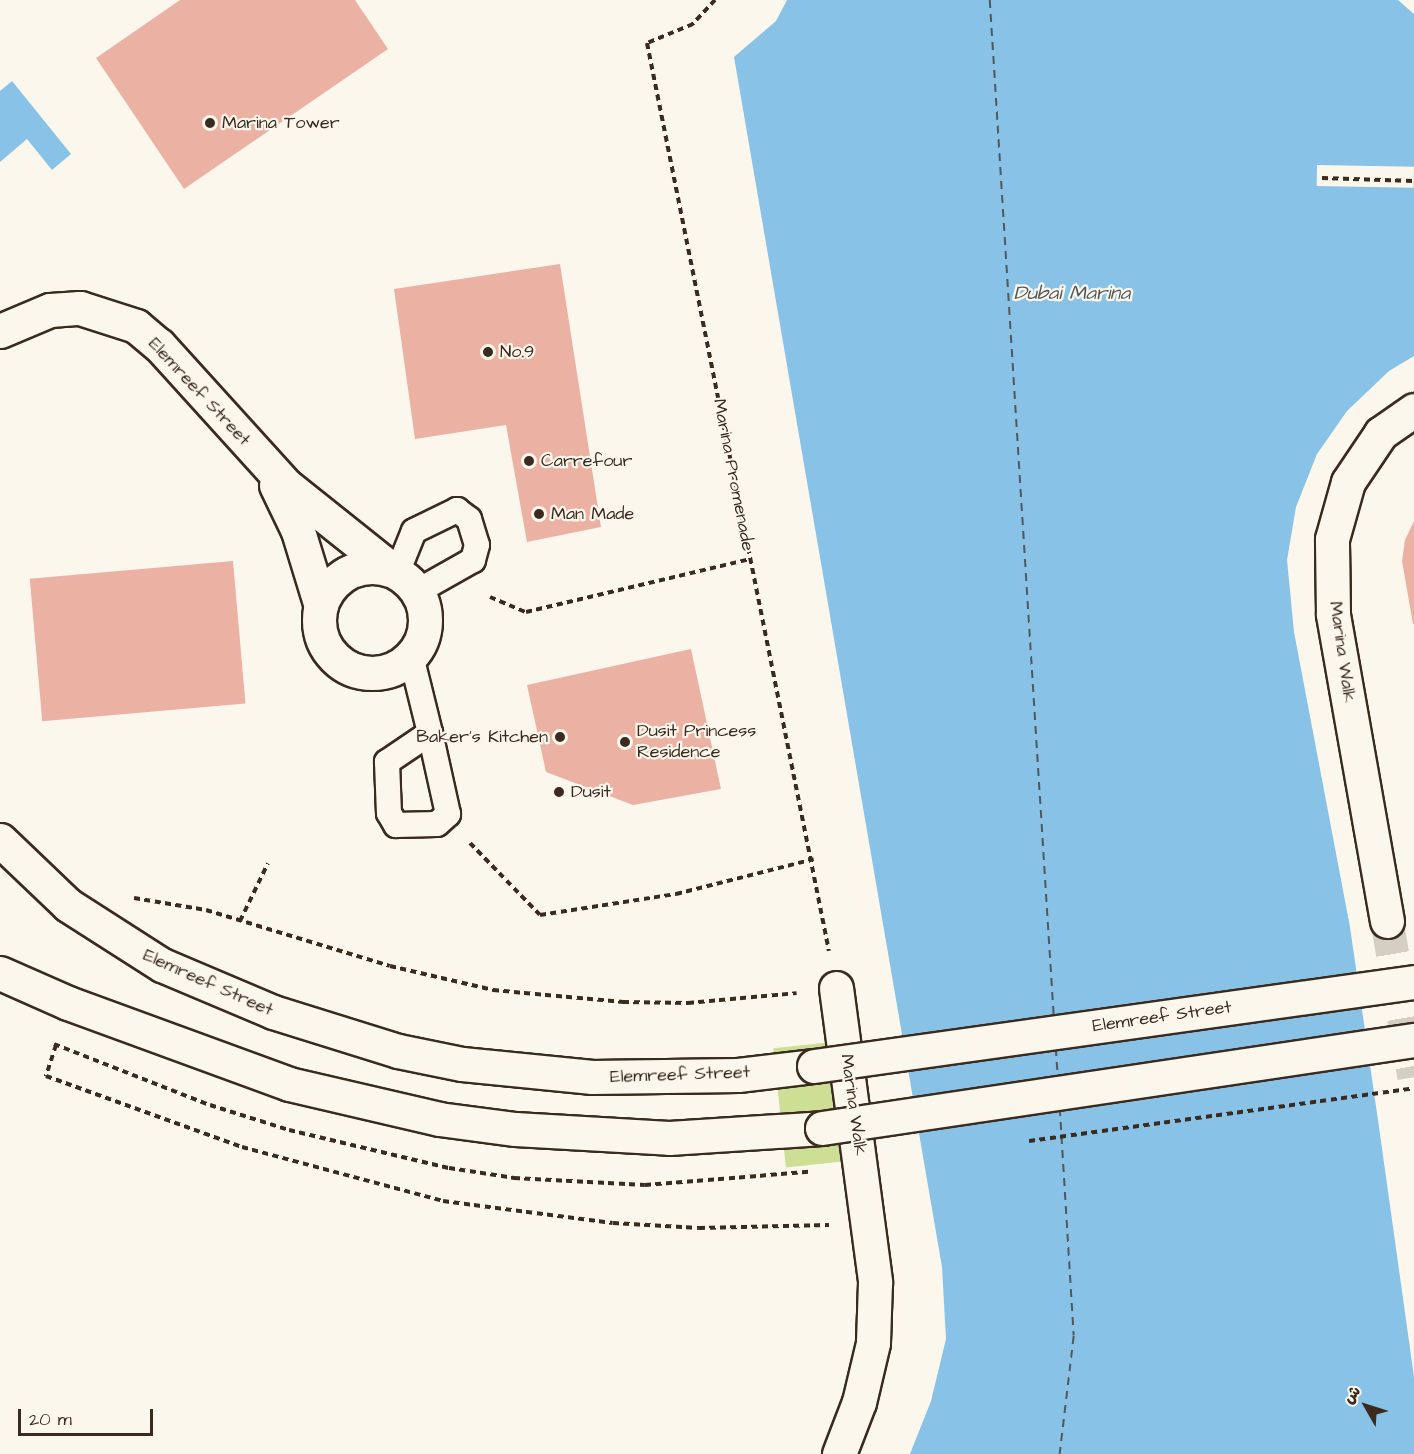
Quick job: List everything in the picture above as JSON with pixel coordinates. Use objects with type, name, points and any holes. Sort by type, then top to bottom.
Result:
[{"type":"street","name":"Elemreef Street","points":[[0,331],[50,310],[80,308],[136,326],[159,345],[261,460],[321,517],[402,578]]},
{"type":"street","name":"Marina Walk","points":[[1387,921],[1333,614],[1332,539],[1348,482],[1381,432],[1414,410]]},
{"type":"street","name":"Elemreef Street","points":[[261,460],[298,531],[321,606]]},
{"type":"street","points":[[356,569],[402,578],[426,625],[411,656],[381,673],[347,667],[323,642],[321,606],[328,590],[356,569]]},
{"type":"street","name":"Elemreef Street","points":[[0,840],[68,905],[162,965],[273,1012],[387,1048],[462,1064],[592,1077],[738,1075],[1414,982]]},
{"type":"street","points":[[0,973],[68,1003],[289,1084],[439,1119],[537,1131],[669,1138],[822,1128],[1414,1040]]},
{"type":"street","name":"Marina Walk","points":[[836,988],[870,1222]]},
{"type":"street","points":[[839,1454],[859,1402],[873,1343],[870,1222]]},
{"type":"lane","points":[[411,656],[430,733],[448,809],[446,819],[437,824],[401,826],[389,818],[388,759],[430,733]]},
{"type":"path","name":"Marina Promenade","points":[[715,0],[693,24],[647,43],[750,559],[813,859],[836,988]]},
{"type":"path","points":[[1322,178],[1414,181]]},
{"type":"path","points":[[490,597],[526,612],[750,559]]},
{"type":"path","points":[[446,819],[540,915],[676,894],[813,859]]},
{"type":"path","points":[[240,921],[268,862]]},
{"type":"path","points":[[123,898],[182,904],[400,968],[558,998],[688,1002],[836,988]]},
{"type":"path","points":[[56,1045],[46,1076],[242,1147],[443,1201],[549,1217],[699,1228],[870,1222]]},
{"type":"path","points":[[1026,1142],[1414,1088]]},
{"type":"green space","points":[[842,1041],[855,1160],[786,1168],[773,1048]]},
{"type":"water","name":"Dubai Marina","points":[[787,0],[1398,0],[1414,14],[1414,356],[1389,371],[1347,411],[1317,454],[1296,507],[1287,560],[1294,632],[1350,927],[1380,1134],[1414,1377],[1414,1454],[910,1454],[931,1401],[946,1339],[942,1267],[734,57],[776,21]]},
{"type":"water","points":[[12,81],[71,154],[52,170],[27,139],[0,162],[0,91]]},
{"type":"pier","points":[[1317,165],[1414,167],[1414,188],[1317,186]]},
{"type":"building","name":"Marina Tower","points":[[180,0],[355,0],[388,49],[184,189],[96,58]]},
{"type":"building","name":"No.9","points":[[560,264],[601,527],[527,542],[506,425],[415,439],[394,289]]},
{"type":"building","points":[[1414,521],[1413,624],[1402,561],[1405,540]]},
{"type":"building","points":[[233,561],[245,703],[42,721],[30,579]]},
{"type":"building","name":"Dusit Princess Residence","points":[[691,649],[721,789],[633,805],[546,772],[527,685]]},
{"type":"ferry route","points":[[990,0],[1054,1017]]},
{"type":"ferry route","points":[[1056,1048],[1058,1076]]},
{"type":"ferry route","points":[[1060,1108],[1074,1336],[1060,1454]]},
{"type":"tunnel","points":[[1387,921],[1414,1077]]},
{"type":"place","name":"Marina Tower","points":[[210,123]]},
{"type":"place","name":"No.9","points":[[488,352]]},
{"type":"place","name":"Carrefour","points":[[529,461]]},
{"type":"place","name":"Man Made","points":[[539,514]]},
{"type":"place","name":"Baker's Kitchen","points":[[560,737]]},
{"type":"place","name":"Dusit Princess Residence","points":[[625,742]]},
{"type":"place","name":"Dusit","points":[[559,792]]}]
